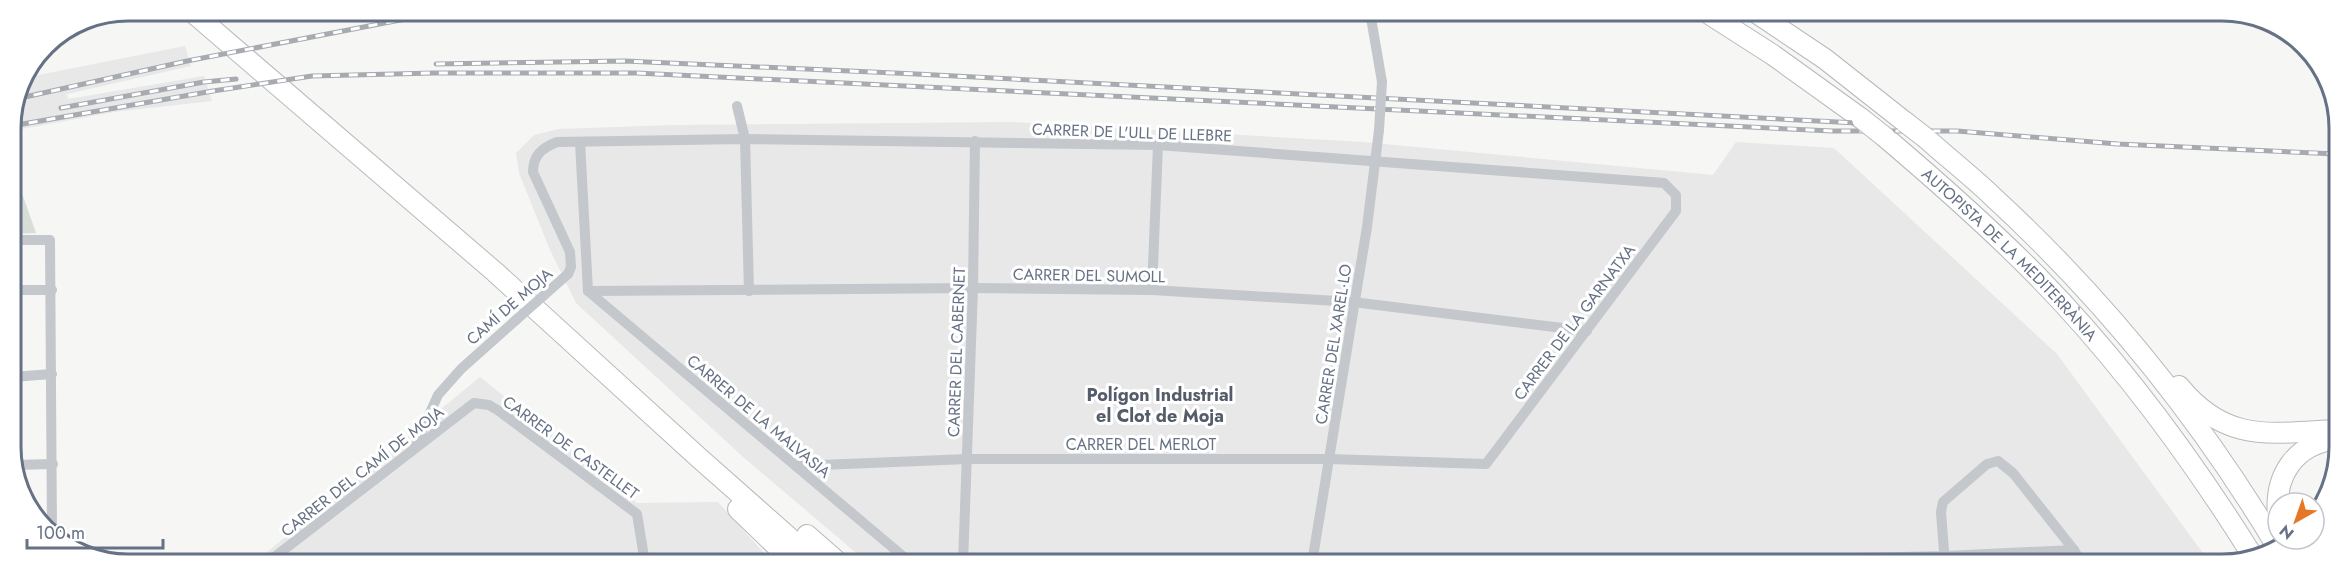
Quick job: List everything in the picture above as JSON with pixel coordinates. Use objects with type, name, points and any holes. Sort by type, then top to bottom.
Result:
[{"type":"highway","points":[[204,21],[495,272],[808,554]]},
{"type":"highway","name":"AUTOPISTA DE LA MEDITERRÀNIA","points":[[1720,21],[1773,55],[1886,138],[1947,190],[2039,278],[2103,349],[2168,430],[2249,550]]},
{"type":"highway","name":"AUTOPISTA DE LA MEDITERRÀNIA","points":[[1768,21],[1924,131],[2020,223],[2116,326],[2160,379],[2209,444],[2266,530]]},
{"type":"highway","points":[[1924,131],[1982,173],[2071,261],[2147,346],[2188,397],[2205,411],[2231,426],[2259,433],[2329,430]]},
{"type":"highway","points":[[2279,491],[2289,464],[2301,452],[2318,442],[2329,440]]},
{"type":"highway","points":[[698,457],[732,504],[785,554]]},
{"type":"highway","points":[[698,457],[739,477],[829,554]]},
{"type":"street","name":"CARRER DEL XAREL·LO","points":[[1313,554],[1377,161],[1382,82],[1372,21]]},
{"type":"street","points":[[737,106],[745,139],[748,291]]},
{"type":"street","name":"CARRER DE L'ULL DE LLEBRE","points":[[580,142],[745,139],[1158,145],[1664,183],[1676,195]]},
{"type":"street","name":"CARRER DEL CABERNET","points":[[963,554],[973,288],[975,141]]},
{"type":"street","name":"CAMÍ DE MOJA","points":[[414,448],[438,395],[461,369],[568,274],[571,267],[570,252],[533,172],[533,162],[546,146],[557,142],[580,142]]},
{"type":"street","points":[[580,142],[588,291]]},
{"type":"street","points":[[1152,290],[1158,145]]},
{"type":"street","name":"CARRER DE LA GARNATXA","points":[[1486,464],[1676,211],[1678,203],[1676,195]]},
{"type":"street","points":[[21,240],[50,240],[52,523]]},
{"type":"street","name":"CARRER DEL SUMOLL","points":[[588,291],[973,288],[1152,290],[1353,302],[1587,331]]},
{"type":"street","points":[[21,290],[52,290]]},
{"type":"street","name":"CARRER DE LA MALVASIA","points":[[588,291],[900,554]]},
{"type":"street","points":[[21,376],[52,374]]},
{"type":"street","name":"CARRER DEL CAMÍ DE MOJA","points":[[278,554],[474,403]]},
{"type":"street","name":"CARRER DE CASTELLET","points":[[474,403],[489,405],[499,411],[637,514],[644,554]]},
{"type":"street","name":"CARRER DEL MERLOT","points":[[796,466],[968,459],[1329,459],[1486,464]]},
{"type":"street","points":[[1944,554],[1941,512],[1943,502],[1987,464],[1998,461],[2013,473],[2076,554]]},
{"type":"street","points":[[23,465],[53,464]]},
{"type":"street","points":[[2022,554],[2074,550]]},
{"type":"shaded area","points":[[185,46],[191,66],[67,94],[68,99],[204,76],[212,101],[114,112],[21,129],[23,107],[34,76]]},
{"type":"shaded area","points":[[1011,122],[1363,142],[1713,175],[1736,142],[1834,148],[2057,354],[2204,554],[857,554],[742,456],[576,303],[550,250],[519,173],[516,153],[534,135],[559,129],[673,125]]},
{"type":"shaded area","points":[[21,190],[36,233],[21,234]]},
{"type":"shaded area","points":[[480,377],[637,503],[718,502],[765,554],[265,554]]},
{"type":"railway","points":[[26,97],[187,61],[395,21]]},
{"type":"railway","points":[[436,64],[625,61],[1857,123]]},
{"type":"railway","points":[[21,124],[312,76],[434,73],[636,73],[1832,131],[1957,131],[2118,144],[2329,154]]},
{"type":"railway","points":[[61,108],[204,82],[236,79]]},
{"type":"district","name":"Polígon Industrial el Clot de Moja","points":[[1160,405]]}]
